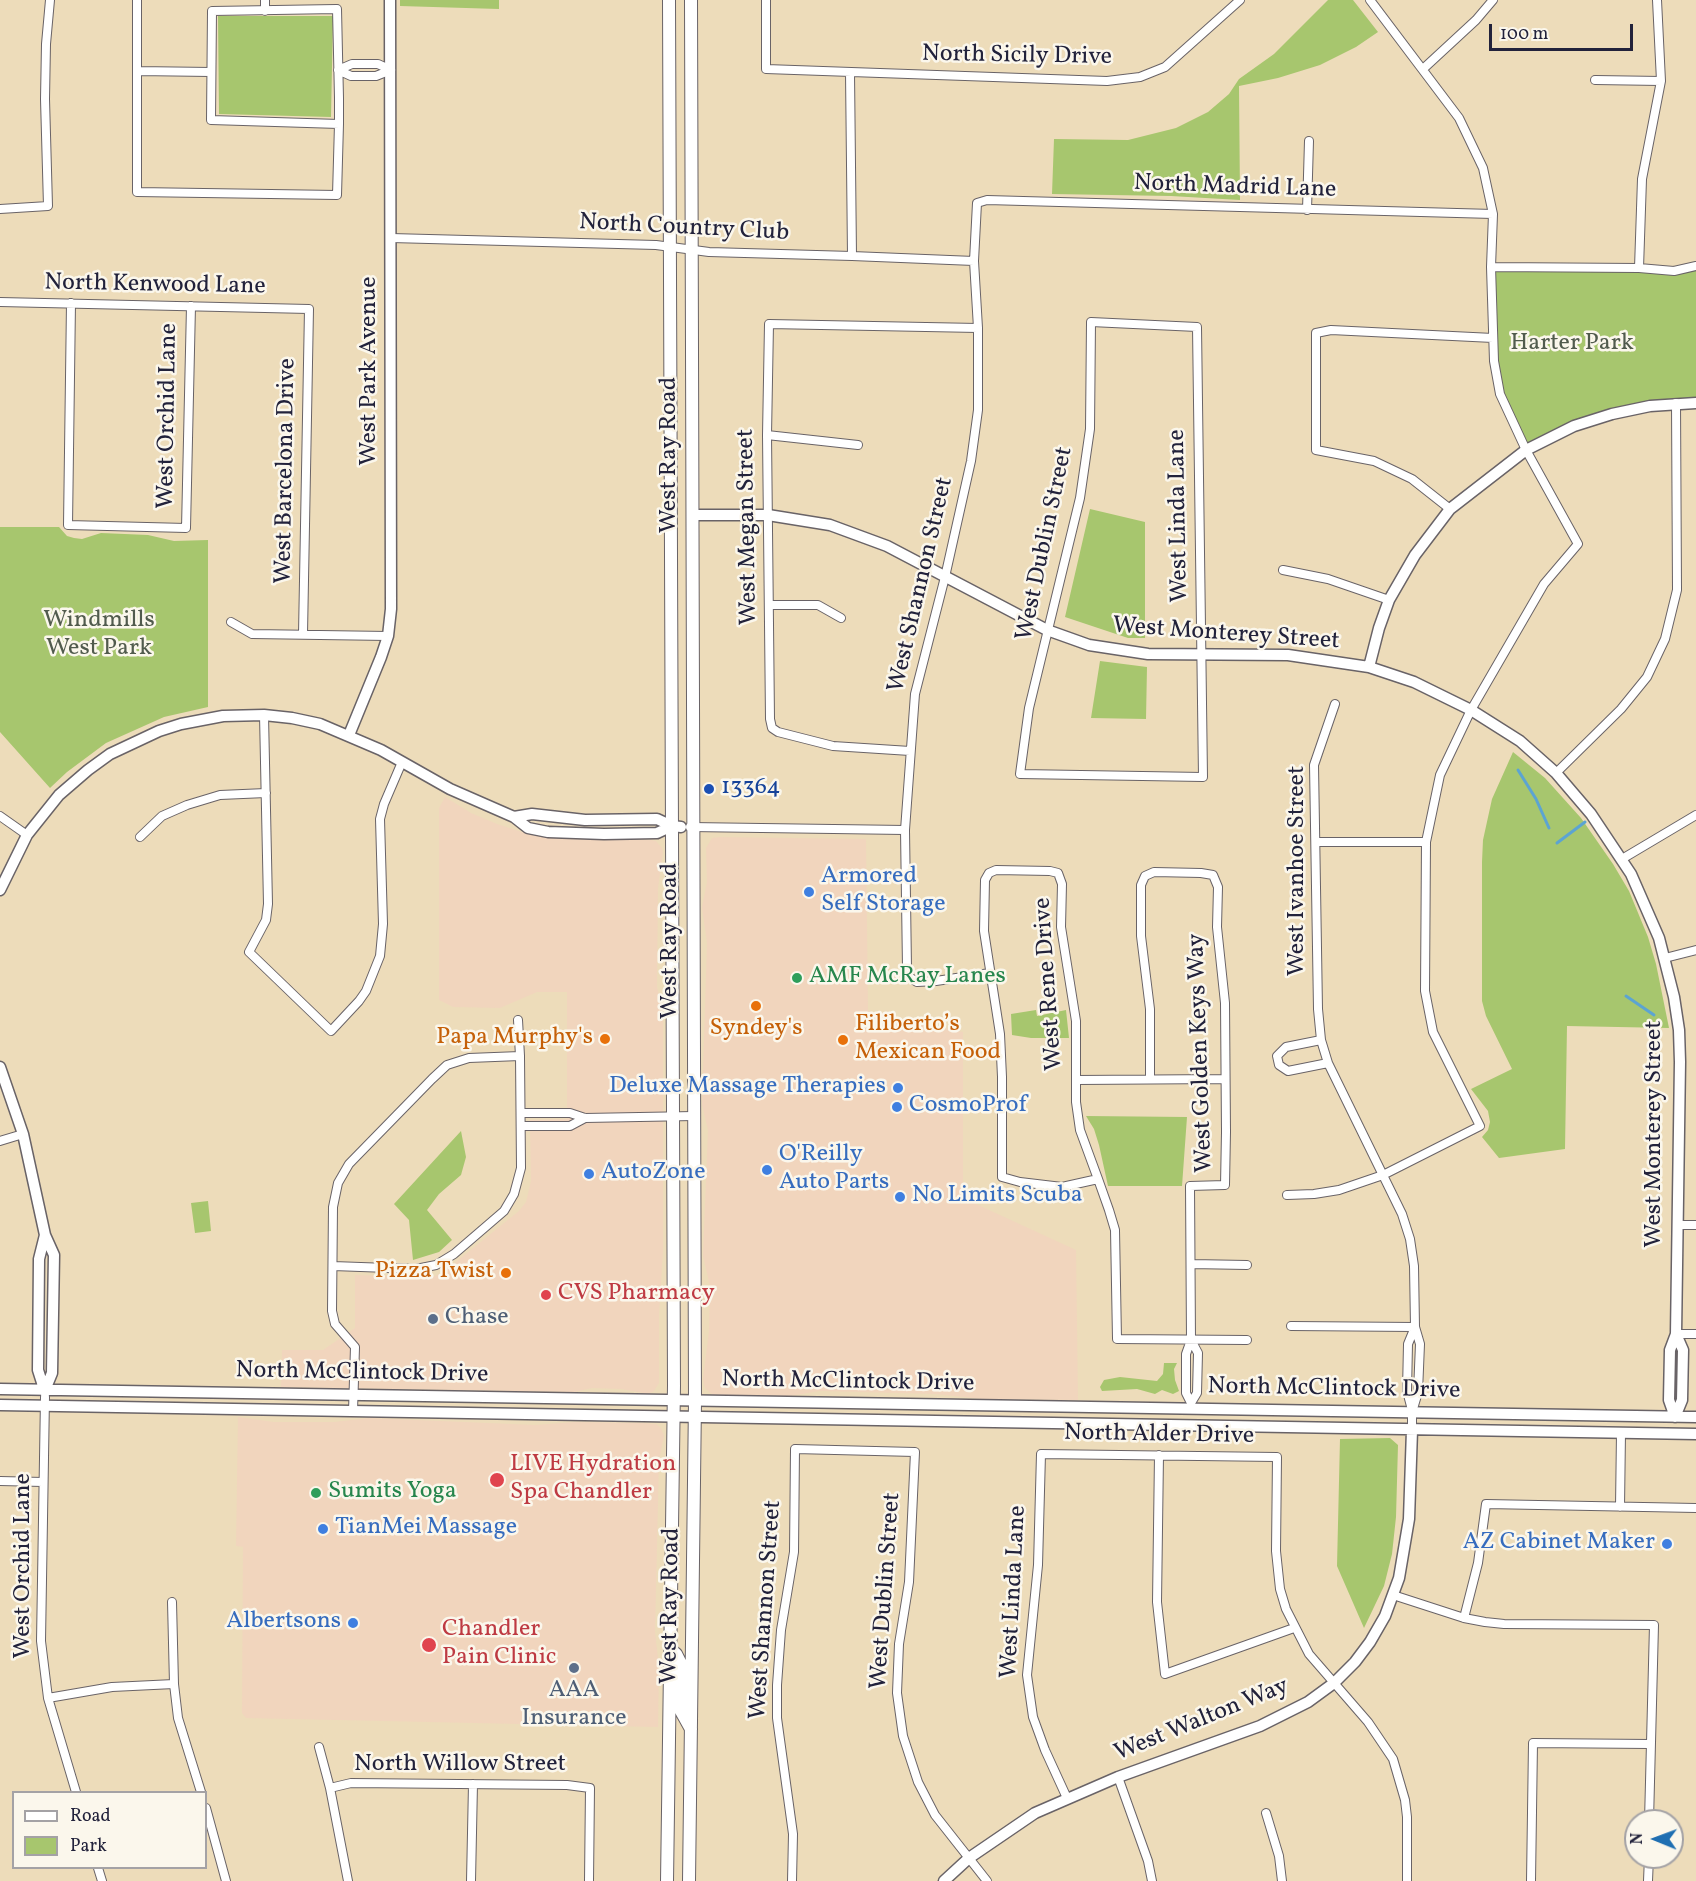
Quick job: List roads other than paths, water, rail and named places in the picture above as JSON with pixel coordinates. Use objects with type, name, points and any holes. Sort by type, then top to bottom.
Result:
[{"type":"main road","name":"West Ray Road","points":[[669,0],[670,247],[682,827],[694,1116],[695,1418],[689,1881]]},
{"type":"main road","name":"West Ray Road","points":[[667,1881],[674,1401],[673,1117],[693,515],[691,0]]},
{"type":"main road","points":[[670,1649],[676,1654],[681,1664],[681,1711],[691,1730]]},
{"type":"street","points":[[0,209],[48,206],[45,99],[50,0]]},
{"type":"street","points":[[137,0],[137,192],[337,195],[339,124],[337,9],[212,11],[211,120],[339,124]]},
{"type":"street","points":[[265,0],[265,11]]},
{"type":"street","name":"West Park Avenue","points":[[349,735],[388,636],[393,582],[390,0]]},
{"type":"street","name":"North Sicily Drive","points":[[766,0],[766,69],[1107,81],[1140,77],[1165,67],[1240,0]]},
{"type":"street","points":[[1287,1195],[1339,1190],[1383,1175],[1480,1126],[1433,1032],[1425,991],[1426,842],[1440,775],[1471,710],[1544,584],[1578,544],[1526,450],[1500,394],[1494,361],[1493,338],[1491,267],[1493,214],[1483,168],[1458,118],[1370,0]]},
{"type":"street","points":[[1423,69],[1476,20],[1492,0]]},
{"type":"street","points":[[1639,268],[1642,178],[1660,81],[1658,0]]},
{"type":"street","points":[[338,70],[352,64],[378,64],[391,70]]},
{"type":"street","points":[[338,70],[351,76],[376,76],[391,70]]},
{"type":"street","points":[[137,71],[211,72]]},
{"type":"street","points":[[850,73],[852,256]]},
{"type":"street","points":[[1595,80],[1660,81]]},
{"type":"street","points":[[1307,210],[1309,141]]},
{"type":"street","name":"North Madrid Lane","points":[[977,203],[987,200],[1493,214]]},
{"type":"street","name":"West Shannon Street","points":[[977,203],[974,261],[978,328],[978,410],[971,461],[945,577],[915,694],[909,751],[905,830],[906,968],[909,977],[917,982],[990,973]]},
{"type":"street","name":"North Country Club","points":[[391,238],[670,247],[709,252],[974,261]]},
{"type":"street","points":[[1491,267],[1639,268],[1674,271],[1696,266]]},
{"type":"street","name":"North Kenwood Lane","points":[[0,302],[309,309]]},
{"type":"street","name":"West Orchid Lane","points":[[71,303],[68,525],[186,528],[191,306]]},
{"type":"street","name":"West Barcelona Drive","points":[[303,634],[309,309]]},
{"type":"street","name":"West Linda Lane","points":[[1091,322],[1197,327],[1203,777]]},
{"type":"street","name":"West Dublin Street","points":[[1091,322],[1090,429],[1080,498],[1029,708],[1020,774],[1203,777]]},
{"type":"street","name":"West Megan Street","points":[[909,751],[833,746],[778,732],[772,728],[770,719],[767,435],[769,324],[978,328]]},
{"type":"street","points":[[1450,509],[1412,479],[1374,461],[1316,450],[1316,333],[1331,330],[1493,338]]},
{"type":"street","points":[[1556,773],[1621,709],[1647,676],[1665,639],[1677,590],[1676,403]]},
{"type":"street","points":[[1369,667],[1389,600],[1415,555],[1450,509],[1526,450],[1574,426],[1612,414],[1650,406],[1696,403]]},
{"type":"street","points":[[767,435],[858,445]]},
{"type":"street","name":"West Monterey Street","points":[[693,515],[768,515],[830,525],[887,546],[1047,630],[1099,646],[1148,654],[1288,655],[1369,667],[1414,682],[1471,710],[1520,741],[1556,773],[1591,813],[1622,859],[1643,899],[1665,958],[1674,996],[1679,1038],[1678,1225],[1676,1334],[1670,1350],[1670,1400],[1675,1417]]},
{"type":"street","points":[[1283,570],[1328,579],[1389,600]]},
{"type":"street","points":[[770,605],[818,604],[841,618]]},
{"type":"street","points":[[231,621],[252,634],[388,636]]},
{"type":"street","name":"West Ivanhoe Street","points":[[1335,704],[1314,765],[1318,1009],[1321,1040],[1328,1063],[1402,1214],[1410,1239],[1414,1266],[1415,1327],[1408,1344],[1407,1391],[1412,1412],[1412,1430]]},
{"type":"street","points":[[0,890],[27,835],[59,795],[110,754],[137,740],[181,724],[245,715],[306,720],[349,735],[450,789],[514,817],[532,814],[585,820],[657,819],[682,827],[905,830]]},
{"type":"street","points":[[264,715],[268,904],[266,920],[249,952],[331,1031],[366,991],[380,956],[383,924],[380,819],[402,762]]},
{"type":"street","points":[[140,837],[162,816],[187,805],[220,795],[266,793]]},
{"type":"street","points":[[1622,859],[1696,815]]},
{"type":"street","points":[[0,816],[27,835]]},
{"type":"street","points":[[1316,842],[1426,842]]},
{"type":"street","name":"West Rene Drive","points":[[990,973],[984,931],[985,880],[989,873],[996,870],[1058,873],[1062,884],[1061,927],[1076,1020],[1076,1102],[1080,1130],[1114,1230],[1117,1339],[1191,1340]]},
{"type":"street","name":"West Golden Keys Way","points":[[1150,1079],[1150,1010],[1141,936],[1141,885],[1145,876],[1154,873],[1213,875],[1218,887],[1217,927],[1225,1003],[1225,1185],[1190,1186],[1191,1340],[1186,1354],[1186,1393],[1191,1406]]},
{"type":"street","points":[[1665,958],[1696,950]]},
{"type":"street","points":[[990,973],[999,1034],[1002,1077],[1002,1177],[1020,1182],[1062,1187],[1098,1179]]},
{"type":"street","points":[[333,1266],[416,1269],[435,1265],[454,1254],[499,1217],[512,1200],[520,1176],[521,1113],[518,1020]]},
{"type":"street","points":[[1321,1040],[1286,1047],[1277,1056],[1279,1065],[1288,1071],[1328,1063]]},
{"type":"street","points":[[352,1411],[355,1347],[335,1324],[332,1311],[334,1196],[338,1183],[350,1164],[447,1065],[469,1058],[520,1056]]},
{"type":"street","points":[[0,1066],[23,1134],[45,1234],[54,1255],[52,1373],[45,1398]]},
{"type":"street","points":[[1076,1080],[1225,1079]]},
{"type":"street","points":[[521,1113],[570,1113],[585,1118],[694,1116]]},
{"type":"street","points":[[521,1126],[570,1126],[585,1118]]},
{"type":"street","points":[[0,1142],[23,1134]]},
{"type":"street","points":[[1678,1225],[1696,1224]]},
{"type":"street","points":[[1191,1264],[1247,1265]]},
{"type":"street","points":[[1291,1326],[1415,1327]]},
{"type":"street","points":[[1676,1334],[1696,1334]]},
{"type":"street","points":[[1191,1340],[1247,1340]]},
{"type":"street","name":"North McClintock Drive","points":[[0,1389],[45,1398],[352,1411],[1696,1434]]},
{"type":"street","name":"North McClintock Drive","points":[[0,1405],[45,1398],[353,1394],[674,1401],[1191,1406],[1696,1417]]},
{"type":"street","name":"West Orchid Lane","points":[[45,1398],[40,1641],[48,1698],[76,1791]]},
{"type":"street","name":"West Walton Way","points":[[944,1881],[969,1858],[1014,1826],[1067,1798],[1118,1777],[1260,1726],[1308,1702],[1334,1683],[1355,1662],[1370,1642],[1394,1595],[1404,1560],[1407,1537],[1411,1490],[1412,1430]]},
{"type":"street","points":[[1620,1433],[1620,1507]]},
{"type":"street","name":"West Shannon Street","points":[[792,1881],[793,1834],[777,1718],[777,1685],[781,1630],[794,1552],[795,1449]]},
{"type":"street","name":"West Dublin Street","points":[[795,1449],[915,1452],[909,1582],[899,1644],[897,1693],[903,1736],[918,1782],[935,1815],[987,1881]]},
{"type":"street","name":"West Linda Lane","points":[[1041,1454],[1038,1565],[1027,1675],[1033,1717],[1067,1798]]},
{"type":"street","name":"North Alder Drive","points":[[1041,1454],[1276,1457],[1277,1569],[1280,1589],[1294,1628]]},
{"type":"street","points":[[1159,1455],[1157,1602],[1166,1674],[1294,1628],[1309,1654],[1368,1722],[1392,1759],[1405,1800],[1407,1881]]},
{"type":"street","points":[[0,1481],[43,1482]]},
{"type":"street","points":[[1464,1618],[1478,1563],[1486,1504],[1696,1508]]},
{"type":"street","points":[[1394,1595],[1464,1618],[1504,1624],[1654,1625],[1649,1809]]},
{"type":"street","points":[[172,1602],[174,1684],[178,1718],[201,1791]]},
{"type":"street","points":[[48,1698],[112,1687],[174,1684]]},
{"type":"street","points":[[1531,1881],[1533,1743],[1650,1744]]},
{"type":"street","points":[[319,1747],[330,1788],[348,1881]]},
{"type":"street","points":[[1118,1777],[1148,1861],[1152,1881]]},
{"type":"street","name":"North Willow Street","points":[[330,1788],[351,1783],[567,1785],[590,1788],[589,1881]]},
{"type":"street","points":[[471,1881],[473,1784]]},
{"type":"street","points":[[207,1812],[226,1881]]},
{"type":"street","points":[[1266,1813],[1279,1856],[1282,1881]]},
{"type":"waterway","points":[[1518,770],[1536,799],[1549,828]]},
{"type":"waterway","points":[[1557,843],[1585,822]]},
{"type":"waterway","points":[[1626,996],[1654,1015]]},
{"type":"place","name":"13364","points":[[709,789]]},
{"type":"place","name":"Armored Self Storage","points":[[809,892]]},
{"type":"place","name":"AMF McRay Lanes","points":[[797,978]]},
{"type":"place","name":"Syndey's","points":[[756,1006]]},
{"type":"place","name":"Papa Murphy's","points":[[605,1039]]},
{"type":"place","name":"Filiberto’s Mexican Food","points":[[843,1040]]},
{"type":"place","name":"Deluxe Massage Therapies","points":[[898,1088]]},
{"type":"place","name":"CosmoProf","points":[[897,1107]]},
{"type":"place","name":"O'Reilly Auto Parts","points":[[767,1170]]},
{"type":"place","name":"AutoZone","points":[[589,1174]]},
{"type":"place","name":"No Limits Scuba","points":[[900,1197]]},
{"type":"place","name":"Pizza Twist","points":[[506,1273]]},
{"type":"place","name":"CVS Pharmacy","points":[[546,1295]]},
{"type":"place","name":"Chase","points":[[433,1319]]},
{"type":"place","name":"LIVE Hydration Spa Chandler","points":[[497,1480]]},
{"type":"place","name":"Sumits Yoga","points":[[316,1493]]},
{"type":"place","name":"TianMei Massage","points":[[323,1529]]},
{"type":"place","name":"AZ Cabinet Maker","points":[[1667,1544]]},
{"type":"place","name":"Albertsons","points":[[353,1623]]},
{"type":"place","name":"Chandler Pain Clinic","points":[[429,1645]]},
{"type":"place","name":"AAA Insurance","points":[[574,1668]]},
{"type":"park label","name":"Harter Park","points":[[1572,345]]},
{"type":"park label","name":"Windmills West Park","points":[[99,636]]}]
